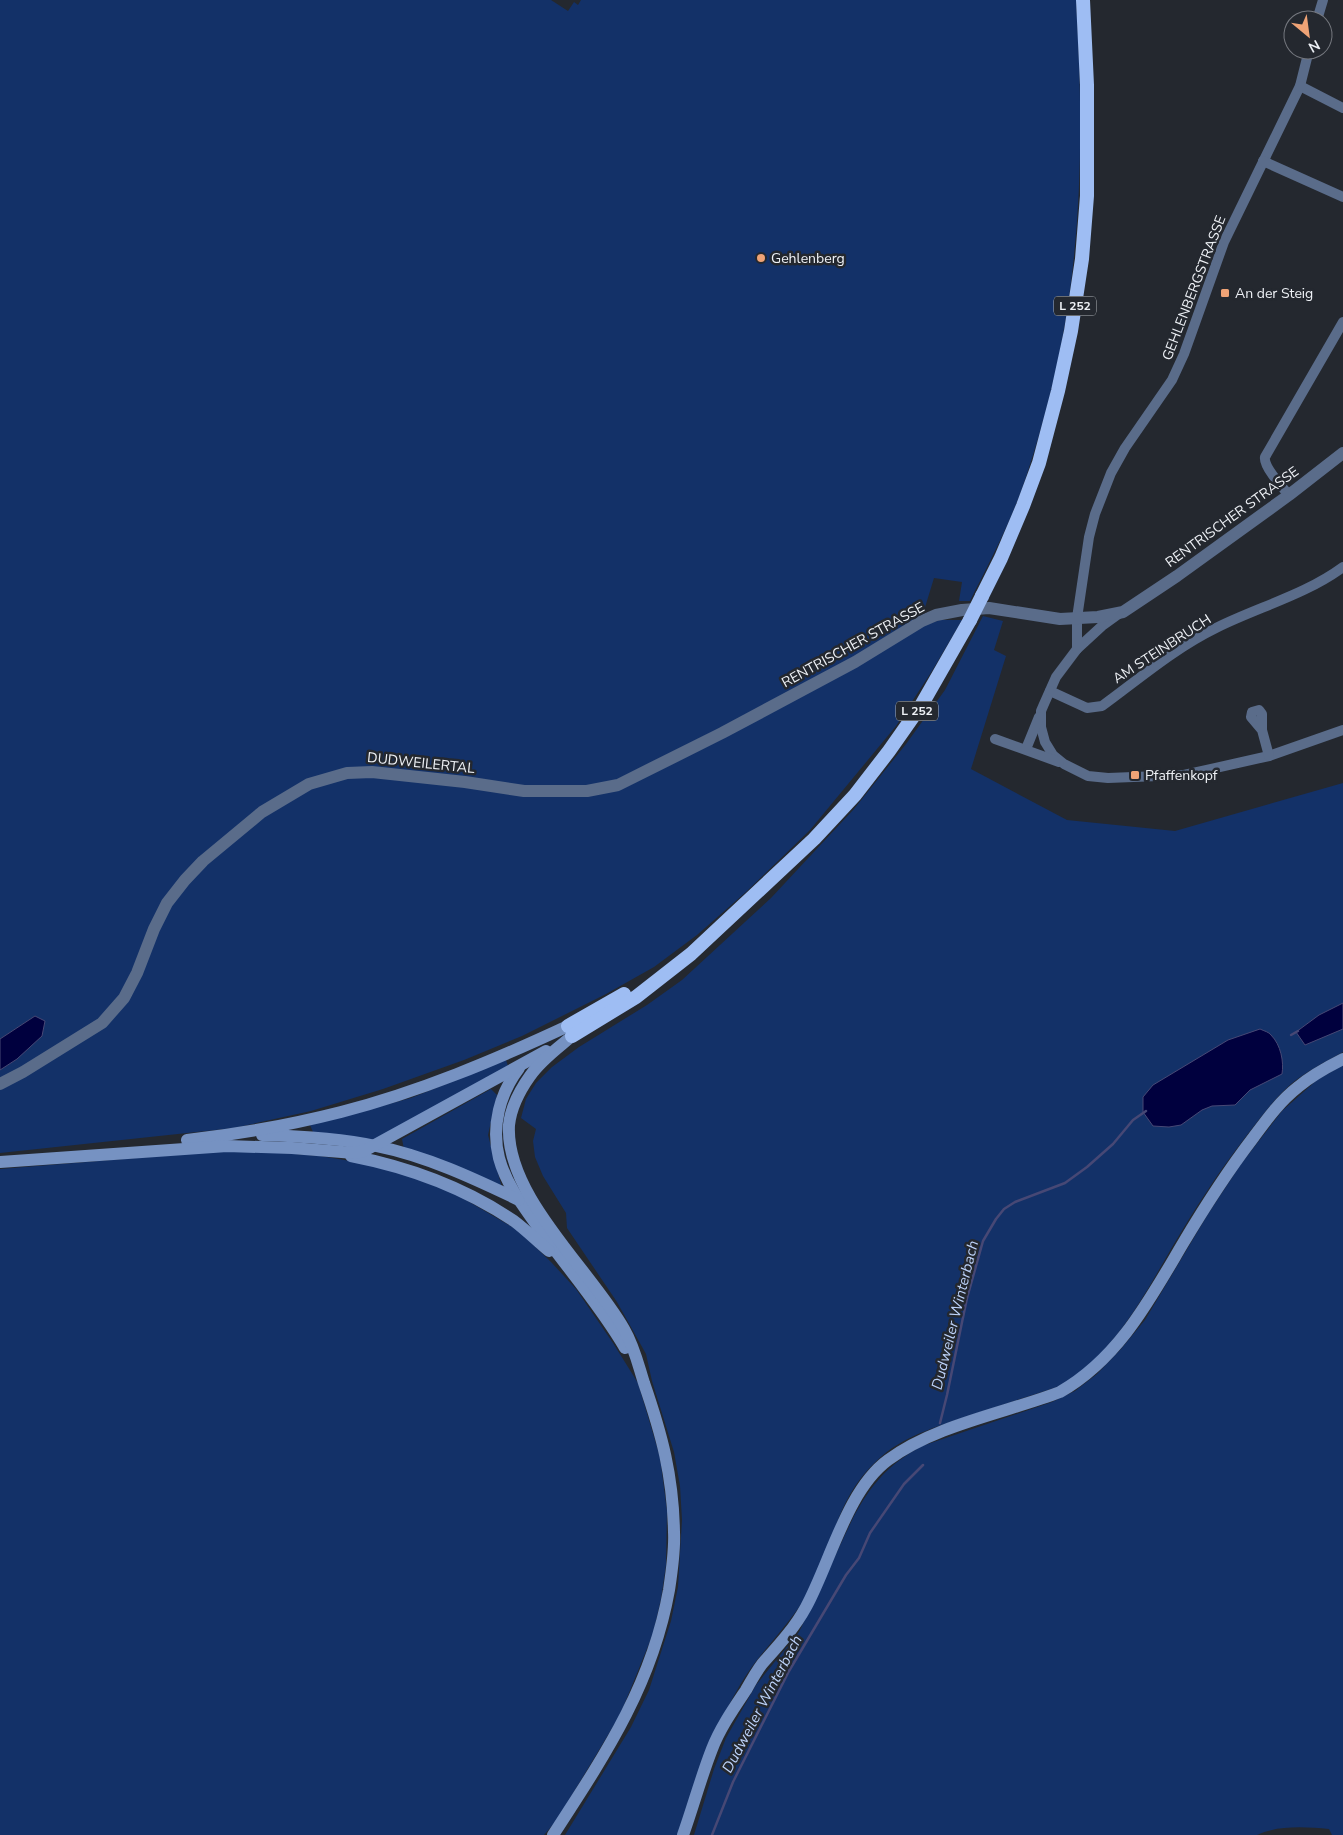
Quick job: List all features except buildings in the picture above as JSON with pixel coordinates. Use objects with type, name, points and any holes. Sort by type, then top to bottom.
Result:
[{"type":"highway","name":"L 252","points":[[570,1031],[710,937],[814,839],[855,795],[922,704],[982,596],[1016,523],[1039,463],[1058,391],[1071,331],[1082,259],[1087,196],[1087,85],[1083,0]]},
{"type":"main road","points":[[570,1031],[546,1042],[522,1065],[512,1078],[504,1093],[498,1112],[496,1132],[499,1157],[506,1179],[518,1200],[606,1318],[644,1381]]},
{"type":"main road","points":[[0,1162],[237,1134],[309,1120],[396,1096],[570,1031]]},
{"type":"main road","points":[[552,1835],[609,1748],[629,1710],[649,1664],[657,1642],[666,1603],[673,1566],[674,1534],[673,1507],[666,1452],[635,1350],[611,1308],[546,1222],[525,1187],[510,1146],[509,1125],[518,1095],[530,1075],[570,1031]]},
{"type":"main road","points":[[683,1835],[712,1748],[718,1736],[762,1666],[784,1641],[805,1609],[819,1583],[848,1513],[860,1491],[873,1474],[887,1460],[905,1448],[930,1436],[1060,1392],[1095,1368],[1116,1347],[1137,1319],[1203,1208],[1277,1106],[1313,1075],[1343,1058]]},
{"type":"main road","points":[[30,1159],[227,1146],[292,1148],[354,1153],[377,1146],[522,1065]]},
{"type":"main road","points":[[237,1134],[295,1136],[377,1146],[419,1157],[456,1171],[518,1200],[530,1207],[546,1222]]},
{"type":"main road","points":[[326,1151],[402,1168],[464,1192],[514,1221],[567,1268]]},
{"type":"street","name":"GEHLENBERGSTRASSE","points":[[1077,649],[1077,618],[1089,537],[1095,514],[1111,473],[1125,448],[1172,380],[1184,354],[1224,242],[1300,86],[1306,60]]},
{"type":"street","points":[[1300,86],[1343,108]]},
{"type":"street","points":[[1263,161],[1343,197]]},
{"type":"street","points":[[1289,495],[1267,467],[1264,461],[1265,457],[1326,353],[1339,336],[1343,322]]},
{"type":"street","name":"RENTRISCHER STRASSE","points":[[524,792],[587,791],[618,784],[722,734],[855,662],[922,621],[936,616],[962,610],[989,608],[1060,619],[1098,617],[1123,612],[1177,576],[1289,495],[1343,453]]},
{"type":"street","name":"AM STEINBRUCH","points":[[1050,691],[1087,708],[1102,706],[1196,639],[1216,628],[1290,597],[1332,575],[1343,567]]},
{"type":"street","points":[[1026,749],[1056,677],[1077,649],[1102,626],[1123,612]]},
{"type":"street","points":[[1041,711],[1041,727],[1045,742],[1053,755],[1064,764]]},
{"type":"street","points":[[1262,730],[1269,756]]},
{"type":"street","points":[[996,739],[1064,764],[1088,776],[1153,777],[1184,775],[1269,756],[1343,730]]},
{"type":"street","name":"DUDWEILERTAL","points":[[0,1084],[88,1033],[108,1017],[124,998],[137,973],[154,929],[167,903],[185,880],[203,861],[238,831],[286,796],[309,784],[330,777],[347,773],[372,772],[465,782],[524,792]]},
{"type":"shaded area","points":[[0,0],[551,0],[568,11],[574,2],[578,5],[581,0],[1076,0],[1080,145],[1077,218],[1070,290],[1063,337],[1047,408],[1026,477],[1007,525],[970,601],[959,601],[962,582],[934,578],[919,627],[940,620],[962,620],[896,726],[810,830],[746,892],[697,935],[654,967],[606,994],[522,1036],[464,1060],[383,1089],[311,1111],[234,1128],[0,1153],[0,1070],[17,1059],[35,1016],[0,1039]]},
{"type":"shaded area","points":[[983,616],[1003,621],[994,650],[1006,656],[971,769],[1067,820],[1175,831],[1343,783],[1343,1052],[1291,1084],[1263,1115],[1207,1191],[1149,1288],[1123,1326],[1094,1361],[1057,1387],[950,1422],[914,1436],[892,1448],[867,1471],[847,1501],[821,1566],[805,1598],[797,1611],[748,1672],[730,1703],[706,1758],[678,1835],[565,1835],[631,1727],[649,1690],[671,1621],[678,1587],[682,1520],[680,1486],[674,1452],[652,1381],[646,1354],[617,1302],[567,1228],[566,1213],[543,1176],[535,1157],[533,1141],[536,1129],[521,1118],[526,1099],[536,1083],[552,1067],[579,1047],[647,1005],[682,980],[771,898],[854,809],[906,744],[945,690]]},
{"type":"shaded area","points":[[1343,1003],[1343,1029],[1305,1045],[1296,1032],[1319,1015]]},
{"type":"shaded area","points":[[35,1016],[45,1021],[42,1036],[17,1059],[0,1070],[0,1039]]},
{"type":"shaded area","points":[[1260,1029],[1268,1032],[1277,1044],[1283,1064],[1282,1074],[1250,1090],[1235,1105],[1212,1106],[1202,1110],[1181,1125],[1169,1127],[1153,1126],[1143,1112],[1143,1097],[1153,1085],[1228,1040]]},
{"type":"shaded area","points":[[506,1060],[508,1066],[374,1140],[313,1132],[310,1125],[411,1098]]},
{"type":"shaded area","points":[[1343,1065],[1343,1835],[1332,1835],[1329,1829],[1302,1827],[1283,1828],[1257,1835],[694,1835],[714,1769],[726,1738],[756,1685],[799,1632],[853,1518],[874,1485],[890,1468],[922,1446],[1052,1402],[1075,1391],[1097,1374],[1145,1320],[1208,1214],[1241,1164],[1282,1111],[1317,1080]]},
{"type":"shaded area","points":[[491,1089],[497,1095],[488,1135],[502,1188],[404,1149],[402,1139]]},
{"type":"shaded area","points":[[210,1152],[272,1152],[320,1156],[381,1166],[454,1193],[519,1231],[551,1262],[576,1289],[638,1383],[660,1457],[667,1511],[666,1565],[661,1599],[653,1634],[620,1715],[557,1820],[544,1835],[0,1835],[0,1169]]},
{"type":"waterway","name":"Dudweiler Winterbach","points":[[1291,1035],[1298,1031]]},
{"type":"waterway","name":"Dudweiler Winterbach","points":[[940,1423],[967,1298],[983,1241],[996,1219],[1004,1209],[1015,1202],[1065,1183],[1113,1144],[1133,1120],[1146,1111]]},
{"type":"waterway","name":"Dudweiler Winterbach","points":[[712,1835],[733,1782],[789,1671],[846,1575],[859,1558],[870,1533],[904,1484],[923,1465]]},
{"type":"place","name":"Gehlenberg","points":[[761,258]]},
{"type":"place","name":"An der Steig","points":[[1225,293]]},
{"type":"place","name":"Pfaffenkopf","points":[[1135,775]]}]
